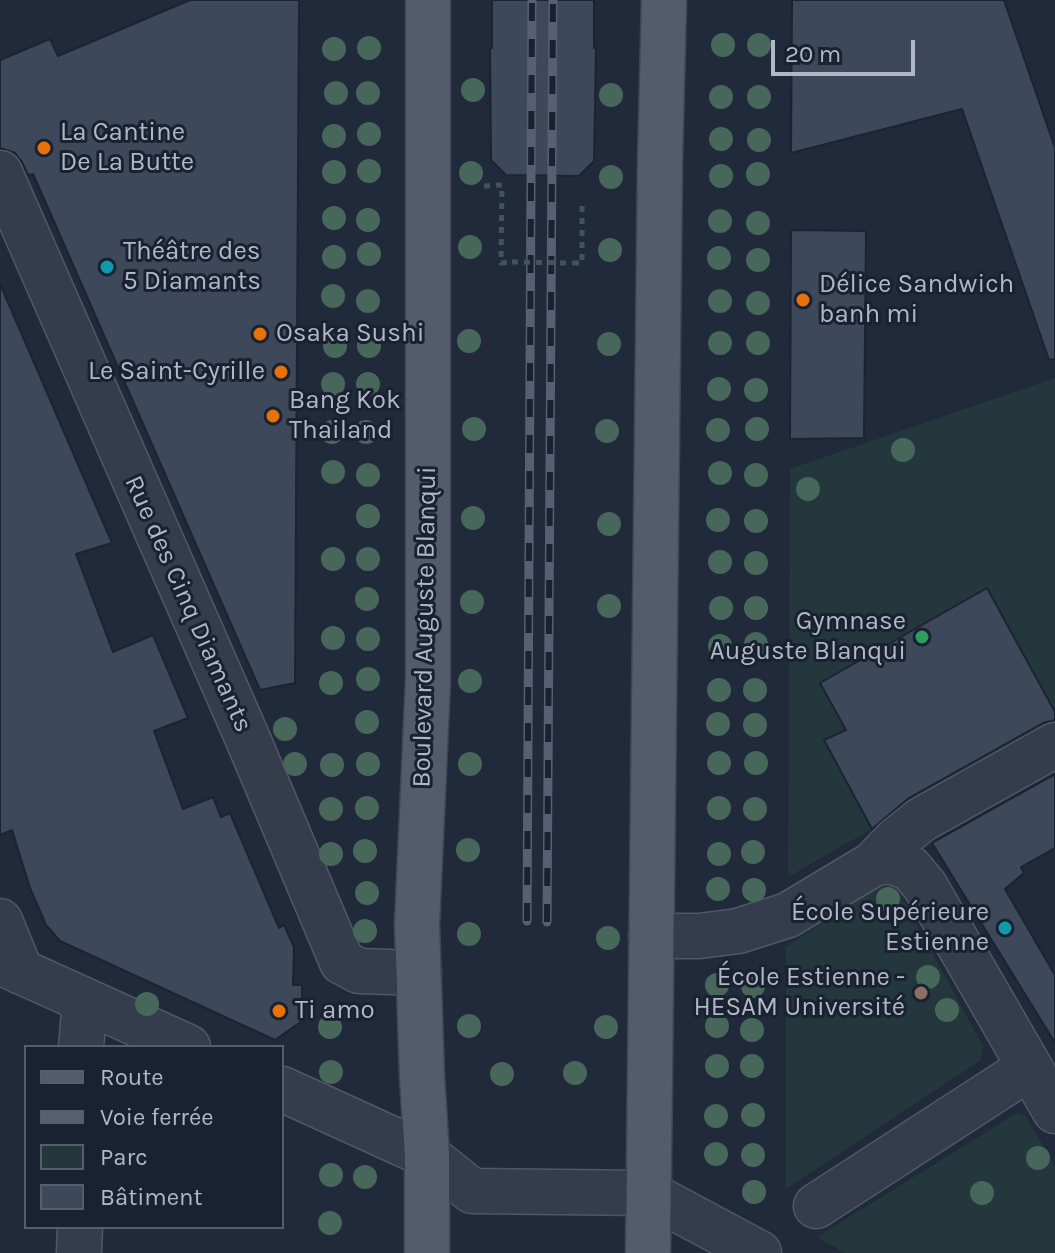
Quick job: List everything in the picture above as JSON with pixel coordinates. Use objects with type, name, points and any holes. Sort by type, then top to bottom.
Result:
[{"type":"main road","name":"Boulevard Auguste Blanqui","points":[[427,1253],[427,1155],[417,925],[428,680],[428,0]]},
{"type":"main road","points":[[648,1253],[664,0]]},
{"type":"street","name":"Rue des Cinq Diamants","points":[[0,173],[342,962],[359,971],[419,973]]},
{"type":"street","points":[[651,936],[699,936],[738,931],[788,915],[873,864],[921,820],[1055,745]]},
{"type":"street","points":[[873,864],[889,861],[910,868],[925,886],[1055,1111]]},
{"type":"street","points":[[0,921],[11,967],[184,1045]]},
{"type":"street","points":[[81,1045],[85,1001]]},
{"type":"street","points":[[816,1206],[1029,1068]]},
{"type":"street","points":[[284,1090],[427,1155],[472,1191],[647,1193],[759,1253]]},
{"type":"street","points":[[79,1253],[80,1229]]},
{"type":"path","points":[[484,186],[502,185],[501,263],[582,263],[582,202]]},
{"type":"green space","name":"Gymnase Auguste Blanqui","points":[[1055,378],[1055,724],[788,877],[790,469]]},
{"type":"green space","points":[[884,882],[894,883],[983,1046],[981,1060],[786,1189],[786,947]]},
{"type":"green space","points":[[1017,1113],[1026,1116],[1055,1166],[1055,1253],[845,1253],[817,1237]]},
{"type":"building","points":[[190,0],[299,0],[295,683],[260,690],[33,174],[28,175],[15,153],[0,148],[0,60],[50,39],[58,56]]},
{"type":"building","points":[[492,0],[594,0],[594,161],[579,176],[506,175],[491,160]]},
{"type":"building","points":[[792,0],[1004,0],[1055,148],[1055,359],[1049,360],[962,109],[791,153]]},
{"type":"building","points":[[791,230],[866,231],[864,438],[790,439]]},
{"type":"building","points":[[0,284],[112,543],[76,554],[113,652],[153,635],[188,718],[154,731],[183,809],[213,797],[221,817],[230,813],[279,928],[284,925],[294,947],[293,985],[302,985],[302,1021],[275,1040],[60,941],[46,925],[30,888],[12,830],[0,835]]},
{"type":"building","points":[[987,588],[1055,712],[1055,720],[1043,723],[909,798],[872,829],[824,740],[846,730],[820,683]]},
{"type":"building","name":"École Supérieure Estienne","points":[[1055,774],[1055,848],[1021,867],[1024,873],[1005,889],[1055,975],[1055,1043],[932,843]]},
{"type":"railway","points":[[527,921],[532,0]]},
{"type":"railway","points":[[547,922],[553,0]]},
{"type":"place","name":"La Cantine De La Butte","points":[[44,148]]},
{"type":"place","name":"Théâtre des 5 Diamants","points":[[107,267]]},
{"type":"place","name":"Délice Sandwich banh mi","points":[[803,300]]},
{"type":"place","name":"Osaka Sushi","points":[[260,334]]},
{"type":"place","name":"Le Saint-Cyrille","points":[[281,372]]},
{"type":"place","name":"Bang Kok Thailand","points":[[273,416]]},
{"type":"place","name":"Gymnase Auguste Blanqui","points":[[922,637]]},
{"type":"place","name":"École Supérieure Estienne","points":[[1005,928]]},
{"type":"place","name":"École Estienne - HESAM Université","points":[[921,993]]},
{"type":"place","name":"Ti amo","points":[[279,1011]]}]
